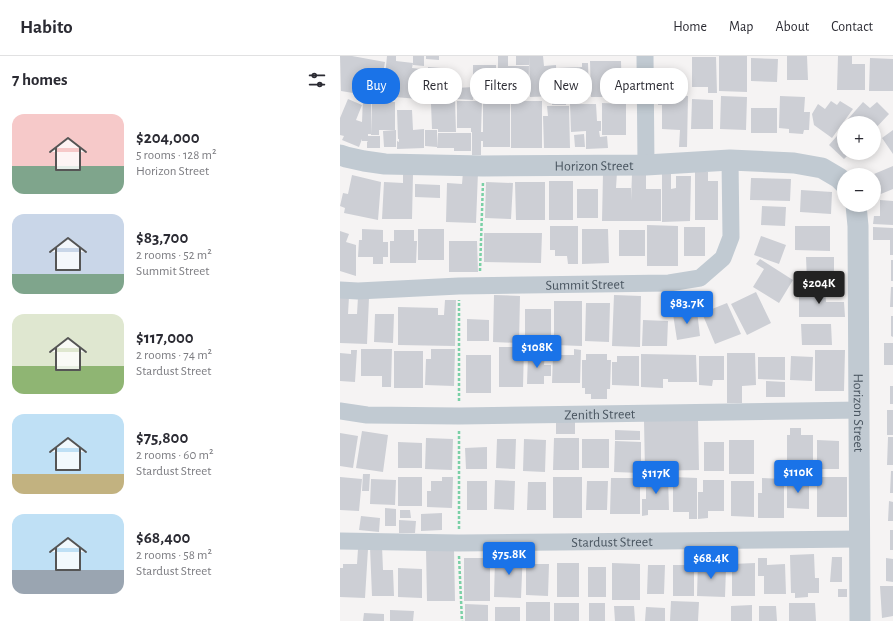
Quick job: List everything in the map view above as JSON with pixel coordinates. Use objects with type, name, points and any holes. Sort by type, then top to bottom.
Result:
[{"type":"street","points":[[645,56],[646,165]]},
{"type":"street","name":"Horizon Street","points":[[340,155],[385,164],[483,166],[646,165],[730,160],[794,163],[822,168],[837,177]]},
{"type":"street","name":"Summit Street","points":[[340,290],[358,291],[459,286],[669,283],[700,278],[723,258],[731,238],[730,160]]},
{"type":"street","name":"Horizon Street","points":[[857,212],[860,410],[860,621]]},
{"type":"street","name":"Zenith Street","points":[[340,411],[367,415],[459,416],[860,410]]},
{"type":"street","name":"Stardust Street","points":[[340,541],[459,543],[860,539]]},
{"type":"path","points":[[480,286],[483,166]]},
{"type":"path","points":[[459,286],[459,543],[462,621]]},
{"type":"building","points":[[340,56],[352,56],[385,62],[384,68],[352,68],[352,93],[341,91]]},
{"type":"building","points":[[387,56],[396,56],[396,61],[413,63],[412,68],[408,68],[408,98],[400,97],[400,68],[386,68]]},
{"type":"building","points":[[413,56],[424,56],[424,66],[413,65]]},
{"type":"building","points":[[426,56],[439,56],[439,60],[426,59]]},
{"type":"building","points":[[498,56],[508,56],[508,66],[529,66],[529,68],[498,68]]},
{"type":"building","points":[[516,56],[529,56],[529,65],[516,65]]},
{"type":"building","points":[[529,56],[543,56],[544,66],[556,65],[556,68],[539,68],[539,97],[531,97],[531,68],[529,68]]},
{"type":"building","points":[[719,56],[747,56],[747,92],[719,91]]},
{"type":"building","points":[[787,56],[807,56],[808,80],[787,80]]},
{"type":"building","points":[[838,56],[852,56],[852,64],[865,64],[865,90],[837,90]]},
{"type":"building","points":[[692,57],[716,57],[717,93],[708,93],[708,87],[692,87]]},
{"type":"building","points":[[751,58],[778,59],[777,82],[751,81]]},
{"type":"building","points":[[870,58],[893,59],[893,91],[869,91]]},
{"type":"building","points":[[590,61],[621,61],[621,68],[600,68],[600,97],[592,97],[592,68],[590,68]]},
{"type":"building","points":[[582,63],[588,63],[588,68],[558,68],[582,67]]},
{"type":"building","points":[[473,65],[496,65],[496,68],[473,68]]},
{"type":"building","points":[[470,87],[470,100],[462,99],[462,88]]},
{"type":"building","points":[[721,96],[747,97],[746,130],[720,129]]},
{"type":"building","points":[[780,96],[805,97],[804,112],[810,112],[809,130],[804,130],[803,134],[789,133],[789,129],[779,128]]},
{"type":"building","points":[[348,99],[352,101],[352,104],[362,105],[356,120],[362,122],[363,104],[371,104],[371,134],[368,134],[368,136],[380,136],[380,148],[367,148],[368,141],[362,141],[362,139],[359,147],[342,140],[344,136],[340,135],[340,118]]},
{"type":"building","points":[[692,99],[713,100],[713,129],[691,129]]},
{"type":"building","points":[[462,101],[470,101],[470,104],[482,104],[481,132],[471,132],[471,128],[457,128],[457,104],[462,104]]},
{"type":"building","points":[[531,101],[539,101],[539,104],[542,104],[542,148],[511,148],[511,104],[531,104]]},
{"type":"building","points":[[831,101],[837,105],[840,101],[853,109],[848,116],[837,116],[837,131],[832,138],[814,125],[812,114],[818,104],[825,109]]},
{"type":"building","points":[[863,102],[870,108],[877,102],[889,114],[881,123],[881,116],[851,116]]},
{"type":"building","points":[[372,104],[395,104],[395,130],[379,130],[379,135],[371,135]]},
{"type":"building","points":[[431,104],[455,104],[456,132],[438,132],[438,129],[432,129]]},
{"type":"building","points":[[483,104],[510,104],[510,147],[483,147],[483,141],[481,141],[481,155],[472,155],[472,132],[483,132]]},
{"type":"building","points":[[552,104],[566,104],[566,105]]},
{"type":"building","points":[[570,104],[596,104],[597,121],[601,121],[601,131],[599,131],[600,137],[607,136],[608,148],[586,149],[586,131],[571,132]]},
{"type":"building","points":[[602,104],[626,104],[626,135],[602,135]]},
{"type":"building","points":[[688,104],[687,147],[679,147],[680,130],[662,129],[662,105],[658,105]]},
{"type":"building","points":[[547,106],[569,106],[570,148],[544,148],[543,116],[548,116]]},
{"type":"building","points":[[751,108],[777,108],[777,133],[751,133]]},
{"type":"building","points":[[397,110],[412,110],[413,130],[424,129],[424,148],[397,149],[397,141],[399,142],[399,139]]},
{"type":"building","points":[[396,130],[396,147],[384,147],[383,131]]},
{"type":"building","points":[[425,130],[437,130],[437,147],[425,146]]},
{"type":"building","points":[[893,130],[893,154],[882,138]]},
{"type":"building","points":[[438,133],[471,133],[471,151],[454,151],[454,148],[437,148]]},
{"type":"building","points":[[584,134],[585,147],[575,147],[574,135]]},
{"type":"building","points":[[837,136],[837,152],[829,145]]},
{"type":"building","points":[[893,166],[893,189],[881,194],[881,171]]},
{"type":"building","points":[[463,172],[478,172],[476,223],[446,222],[447,183],[462,184]]},
{"type":"building","points":[[617,172],[616,188],[631,188],[631,201],[632,174],[646,173],[646,189],[661,189],[661,221],[602,221],[603,173]]},
{"type":"building","points":[[695,172],[708,172],[708,181],[718,181],[718,220],[695,220]]},
{"type":"building","points":[[662,173],[671,173],[671,189],[676,188],[676,176],[691,176],[690,221],[662,222]]},
{"type":"building","points":[[403,174],[413,174],[412,219],[382,219],[384,182],[403,183]]},
{"type":"building","points":[[352,175],[381,182],[378,220],[344,213],[345,208],[340,206],[343,193],[348,194]]},
{"type":"building","points":[[751,178],[791,179],[790,201],[750,200]]},
{"type":"building","points":[[549,181],[573,181],[573,220],[549,220]]},
{"type":"building","points":[[486,182],[513,183],[511,219],[485,218]]},
{"type":"building","points":[[515,182],[545,182],[545,220],[516,220]]},
{"type":"building","points":[[415,184],[440,185],[440,198],[415,197]]},
{"type":"building","points":[[577,189],[598,189],[598,218],[577,218]]},
{"type":"building","points":[[801,190],[832,192],[831,214],[800,212]]},
{"type":"building","points":[[881,200],[893,201],[893,225],[873,224],[874,216],[880,216]]},
{"type":"building","points":[[762,206],[786,207],[785,226],[761,225]]},
{"type":"building","points":[[647,225],[678,226],[678,266],[647,266]]},
{"type":"building","points":[[550,226],[578,226],[578,264],[568,264],[567,256],[555,256],[555,250],[550,250]]},
{"type":"building","points":[[795,226],[830,226],[830,251],[795,250]]},
{"type":"building","points":[[684,227],[705,227],[705,256],[684,256]]},
{"type":"building","points":[[873,227],[893,228],[893,255],[890,255],[890,240],[873,240]]},
{"type":"building","points":[[362,229],[383,230],[383,242],[388,242],[388,257],[383,257],[383,264],[373,264],[373,257],[358,257],[359,240],[362,240]]},
{"type":"building","points":[[418,229],[444,229],[444,260],[418,260]]},
{"type":"building","points":[[582,229],[608,229],[609,263],[582,264]]},
{"type":"building","points":[[394,230],[414,230],[414,241],[417,241],[416,263],[390,263],[390,241],[394,241]]},
{"type":"building","points":[[619,230],[645,230],[645,256],[619,256]]},
{"type":"building","points":[[340,231],[349,234],[346,242],[356,245],[356,276],[340,271]]},
{"type":"building","points":[[484,233],[542,233],[541,263],[484,262]]},
{"type":"building","points":[[761,236],[786,245],[779,264],[754,255]]},
{"type":"building","points":[[449,241],[477,241],[478,272],[449,272]]},
{"type":"building","points":[[806,257],[834,257],[834,281],[807,281]]},
{"type":"building","points":[[760,259],[793,280],[779,303],[753,287],[764,269],[756,264]]},
{"type":"building","points":[[891,260],[893,260],[893,281],[891,281]]},
{"type":"building","points":[[891,287],[893,287],[893,307],[890,307]]},
{"type":"building","points":[[799,289],[825,289],[826,302],[844,302],[845,317],[799,317]]},
{"type":"building","points":[[756,292],[771,323],[747,335],[731,304]]},
{"type":"building","points":[[494,295],[520,296],[519,343],[493,342]]},
{"type":"building","points":[[614,295],[641,296],[640,347],[612,346]]},
{"type":"building","points":[[340,297],[349,297],[348,314],[357,314],[358,297],[369,298],[367,344],[340,343]]},
{"type":"building","points":[[445,300],[456,300],[455,346],[398,345],[398,307],[438,308],[438,315],[444,315]]},
{"type":"building","points":[[554,301],[582,301],[582,346],[554,345]]},
{"type":"building","points":[[586,303],[610,303],[609,342],[585,341]]},
{"type":"building","points":[[727,303],[741,334],[715,344],[702,313]]},
{"type":"building","points":[[525,309],[551,309],[551,347],[535,346],[535,342],[525,342]]},
{"type":"building","points":[[697,311],[700,336],[677,340],[673,314]]},
{"type":"building","points":[[375,314],[394,314],[393,343],[374,342]]},
{"type":"building","points":[[891,316],[893,316],[893,337],[891,336]]},
{"type":"building","points":[[467,319],[489,320],[489,341],[467,341]]},
{"type":"building","points":[[643,320],[668,321],[667,346],[642,346]]},
{"type":"building","points":[[801,324],[831,324],[832,345],[802,345]]},
{"type":"building","points":[[884,343],[893,343],[893,365],[884,365]]},
{"type":"building","points":[[499,347],[524,347],[523,387],[499,387]]},
{"type":"building","points":[[361,349],[392,349],[391,387],[382,387],[382,376],[361,376]]},
{"type":"building","points":[[431,349],[455,349],[454,386],[425,385],[426,359],[431,359]]},
{"type":"building","points":[[574,349],[581,350],[580,383],[552,383],[553,355],[574,355]]},
{"type":"building","points":[[351,350],[357,350],[355,382],[340,381],[340,353],[351,354]]},
{"type":"building","points":[[815,350],[845,350],[844,391],[815,391]]},
{"type":"building","points":[[394,351],[423,351],[423,388],[394,388]]},
{"type":"building","points":[[727,353],[755,353],[756,385],[742,386],[742,403],[727,403]]},
{"type":"building","points":[[528,354],[545,354],[544,365],[551,365],[551,376],[544,376],[544,384],[527,384]]},
{"type":"building","points":[[586,354],[607,354],[607,360],[611,360],[610,389],[607,389],[607,399],[591,399],[591,394],[585,394],[585,388],[582,388],[582,360],[586,360]]},
{"type":"building","points":[[641,354],[696,355],[697,382],[668,382],[668,379],[663,379],[663,388],[641,387]]},
{"type":"building","points":[[466,355],[491,355],[491,393],[466,393]]},
{"type":"building","points":[[617,356],[639,356],[639,386],[612,385],[612,362],[617,362]]},
{"type":"building","points":[[699,356],[724,356],[724,380],[713,380],[712,386],[699,385]]},
{"type":"building","points":[[791,356],[813,357],[812,381],[790,380]]},
{"type":"building","points":[[758,357],[785,357],[785,380],[758,379]]},
{"type":"building","points":[[766,381],[785,382],[785,397],[766,397]]},
{"type":"building","points":[[890,386],[893,386],[893,404],[890,404]]},
{"type":"building","points":[[887,410],[893,410],[893,435],[887,435]]},
{"type":"building","points":[[698,420],[699,470],[645,471],[644,421]]},
{"type":"building","points":[[556,421],[575,421],[575,434],[556,434]]},
{"type":"building","points":[[790,428],[801,428],[801,435],[813,435],[813,473],[787,473],[787,435],[790,435]]},
{"type":"building","points":[[615,430],[640,431],[640,440],[615,440]]},
{"type":"building","points":[[362,431],[388,435],[383,472],[356,468]]},
{"type":"building","points":[[340,433],[358,436],[353,468],[340,466]]},
{"type":"building","points":[[888,437],[893,437],[893,465],[887,465]]},
{"type":"building","points":[[426,438],[453,439],[452,470],[425,469]]},
{"type":"building","points":[[554,438],[579,438],[579,470],[553,470]]},
{"type":"building","points":[[497,439],[516,439],[515,469],[496,468]]},
{"type":"building","points":[[524,439],[546,440],[545,472],[523,471]]},
{"type":"building","points":[[582,439],[609,439],[609,468],[582,468]]},
{"type":"building","points":[[729,440],[754,440],[754,474],[729,474]]},
{"type":"building","points":[[817,440],[839,441],[839,469],[817,469]]},
{"type":"building","points":[[615,441],[641,442],[641,473],[614,472]]},
{"type":"building","points":[[398,442],[422,443],[422,468],[398,468]]},
{"type":"building","points":[[704,442],[724,442],[724,471],[704,471]]},
{"type":"building","points":[[487,447],[487,469],[466,469],[465,448]]},
{"type":"building","points":[[891,471],[893,471],[893,493],[890,493]]},
{"type":"building","points":[[363,474],[370,474],[369,491],[362,491]]},
{"type":"building","points":[[340,477],[362,479],[359,511],[340,510]]},
{"type":"building","points":[[398,477],[422,477],[422,506],[398,506]]},
{"type":"building","points":[[442,477],[453,477],[452,508],[427,507],[427,491],[431,491],[431,481],[442,481]]},
{"type":"building","points":[[553,477],[582,477],[582,518],[553,518]]},
{"type":"building","points":[[673,477],[697,478],[697,519],[689,519],[689,512],[673,512]]},
{"type":"building","points":[[817,477],[847,477],[847,517],[817,517]]},
{"type":"building","points":[[611,478],[640,478],[640,514],[610,514]]},
{"type":"building","points":[[646,478],[668,478],[669,510],[648,510],[648,515],[642,516],[642,499],[646,499]]},
{"type":"building","points":[[762,478],[784,479],[784,518],[758,518],[758,493],[762,493]]},
{"type":"building","points":[[371,479],[396,480],[395,505],[370,504]]},
{"type":"building","points":[[787,479],[809,479],[809,509],[787,508]]},
{"type":"building","points":[[495,480],[515,481],[514,510],[494,509]]},
{"type":"building","points":[[703,480],[724,480],[724,511],[708,511],[708,518],[698,519],[698,492],[703,492]]},
{"type":"building","points":[[467,481],[487,481],[487,510],[467,510]]},
{"type":"building","points":[[587,481],[608,481],[607,510],[586,510]]},
{"type":"building","points":[[731,481],[754,481],[754,517],[731,516]]},
{"type":"building","points":[[528,482],[546,482],[546,510],[527,510]]},
{"type":"building","points":[[889,501],[893,502],[893,521],[888,521]]},
{"type":"building","points":[[385,508],[396,509],[396,526],[385,526]]},
{"type":"building","points":[[400,510],[410,510],[411,518],[400,518]]},
{"type":"building","points":[[442,513],[442,530],[421,531],[421,514]]},
{"type":"building","points":[[361,516],[380,518],[379,532],[359,530]]},
{"type":"building","points":[[399,520],[416,521],[415,533],[399,533]]},
{"type":"building","points":[[890,530],[893,530],[893,550],[890,550]]},
{"type":"building","points":[[382,546],[383,570],[393,570],[394,596],[372,596],[370,547]]},
{"type":"building","points":[[358,549],[368,549],[365,598],[340,597],[340,568],[343,568],[343,564],[357,564]]},
{"type":"building","points":[[426,549],[454,549],[455,601],[427,601]]},
{"type":"building","points":[[508,550],[523,551],[521,598],[494,597],[495,559],[508,559]]},
{"type":"building","points":[[814,554],[815,578],[819,578],[819,593],[808,593],[808,597],[795,598],[795,593],[791,593],[790,555]]},
{"type":"building","points":[[832,557],[842,557],[842,582],[830,582]]},
{"type":"building","points":[[464,558],[490,558],[490,601],[464,601]]},
{"type":"building","points":[[758,558],[767,558],[767,565],[785,564],[786,594],[764,594],[764,576],[758,576]]},
{"type":"building","points":[[886,558],[893,559],[893,582],[886,581]]},
{"type":"building","points":[[698,560],[711,560],[711,567],[726,568],[725,597],[697,596]]},
{"type":"building","points":[[557,563],[579,563],[579,597],[557,597]]},
{"type":"building","points":[[612,563],[640,564],[640,600],[612,600]]},
{"type":"building","points":[[755,563],[755,596],[732,596],[732,564]]},
{"type":"building","points":[[526,564],[549,564],[548,596],[526,595]]},
{"type":"building","points":[[648,565],[665,565],[664,594],[647,594]]},
{"type":"building","points":[[673,565],[694,565],[694,596],[673,596]]},
{"type":"building","points":[[588,567],[606,567],[606,597],[588,597]]},
{"type":"building","points":[[398,568],[422,569],[422,598],[398,597]]},
{"type":"building","points":[[880,586],[893,586],[893,616],[882,618]]},
{"type":"building","points":[[838,589],[847,589],[847,597],[838,597]]},
{"type":"building","points":[[671,601],[699,602],[698,621],[670,621]]},
{"type":"building","points":[[526,602],[550,602],[550,621],[526,621]]},
{"type":"building","points":[[554,603],[579,603],[579,621],[554,621]]},
{"type":"building","points":[[589,603],[605,603],[605,621],[589,621]]},
{"type":"building","points":[[789,603],[815,603],[816,621],[789,621]]},
{"type":"building","points":[[465,604],[488,605],[488,621],[465,621]]},
{"type":"building","points":[[752,605],[752,621],[731,621],[731,606]]},
{"type":"building","points":[[614,606],[634,606],[635,621],[615,621]]},
{"type":"building","points":[[759,606],[776,606],[777,621],[759,621]]},
{"type":"building","points":[[495,607],[520,607],[520,621],[495,621]]},
{"type":"building","points":[[646,607],[665,608],[665,621],[645,621]]},
{"type":"building","points":[[390,610],[414,611],[413,621],[390,621]]},
{"type":"building","points":[[364,613],[384,614],[384,621],[363,621]]}]
